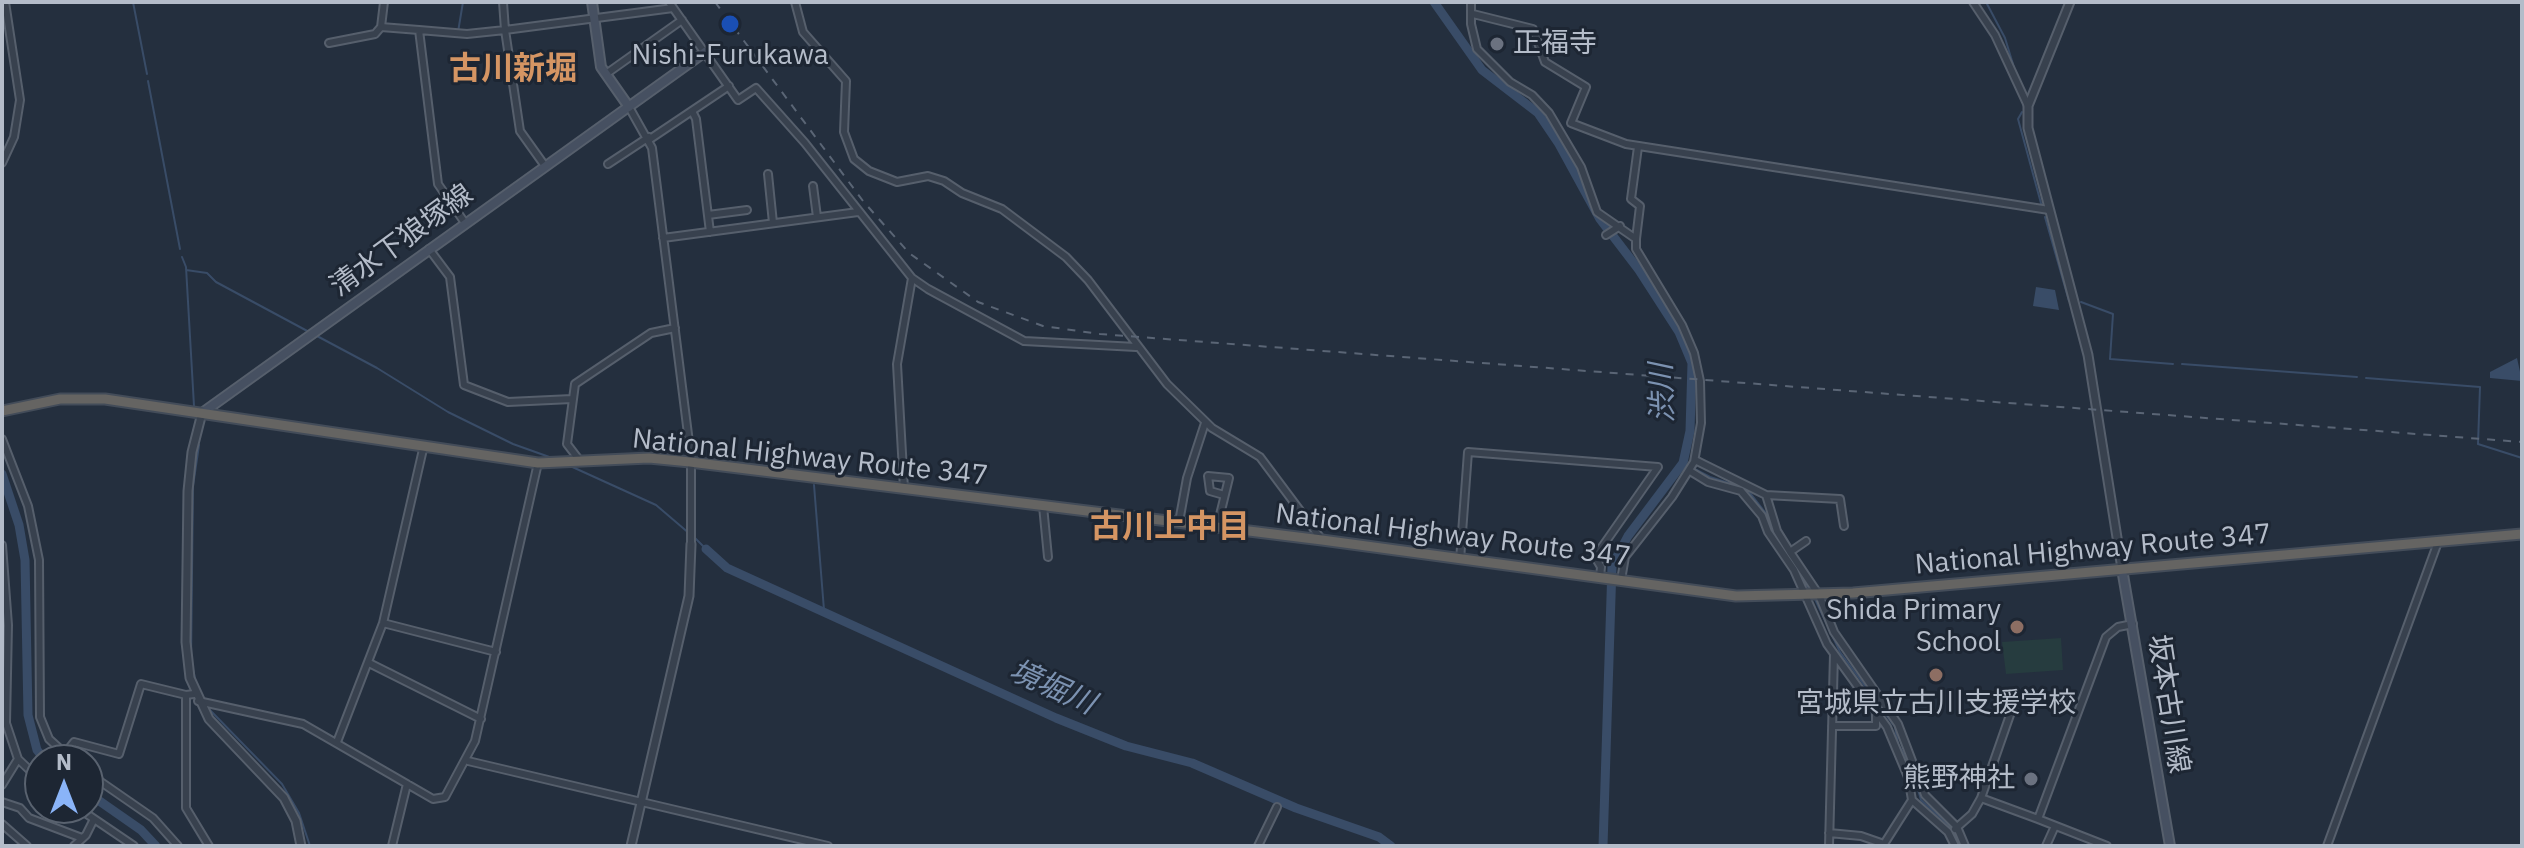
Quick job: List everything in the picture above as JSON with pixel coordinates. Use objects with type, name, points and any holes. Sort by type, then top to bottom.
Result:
[{"type":"highway","name":"National Highway Route 347","points":[[2,411],[40,401],[80,398],[538,463],[649,458],[690,462],[1322,540],[1736,596],[1811,596],[2522,534]]},
{"type":"main road","points":[[592,2],[599,61],[629,107]]},
{"type":"main road","name":"清水下狼塚線","points":[[202,413],[705,52]]},
{"type":"main road","name":"坂本古川線","points":[[2122,569],[2170,846]]},
{"type":"street","points":[[2,163],[14,137],[20,100],[5,2]]},
{"type":"street","points":[[329,43],[375,34],[381,27],[384,2]]},
{"type":"street","points":[[503,2],[520,131],[545,166]]},
{"type":"street","points":[[795,2],[803,32],[846,81],[844,132],[854,159],[887,180],[905,182],[936,178],[1002,209],[1070,261],[1129,332],[1136,347],[1205,423],[1260,457],[1322,540]]},
{"type":"street","points":[[1471,2],[1471,24],[1477,49],[1510,82],[1532,95],[1549,113],[1581,167],[1597,212],[1636,239]]},
{"type":"street","points":[[1973,2],[1995,35],[2028,106]]},
{"type":"street","points":[[2070,2],[2028,106],[2028,128],[2088,355],[2122,569]]},
{"type":"street","points":[[381,27],[467,34],[671,5],[738,100],[756,88],[805,143],[912,278],[956,306],[1024,341],[1136,347]]},
{"type":"street","points":[[1473,14],[1533,29],[1545,62],[1586,87],[1571,123],[1638,147],[2049,210]]},
{"type":"street","points":[[606,74],[682,20]]},
{"type":"street","points":[[419,30],[438,184],[465,223]]},
{"type":"street","points":[[608,164],[729,86]]},
{"type":"street","points":[[629,107],[650,138],[690,462],[691,532],[689,596],[631,846]]},
{"type":"street","points":[[692,111],[696,119],[710,232]]},
{"type":"street","points":[[1619,579],[1625,557],[1693,465],[1701,423],[1700,381],[1694,353],[1682,325],[1636,249],[1640,206],[1631,199],[1638,147]]},
{"type":"street","points":[[768,174],[773,223]]},
{"type":"street","points":[[813,186],[817,217]]},
{"type":"street","points":[[708,215],[747,210]]},
{"type":"street","points":[[663,238],[858,212]]},
{"type":"street","points":[[1606,235],[1620,226]]},
{"type":"street","points":[[429,249],[450,277],[464,385],[508,402],[572,399]]},
{"type":"street","points":[[904,489],[897,364],[912,278]]},
{"type":"street","points":[[580,461],[567,444],[575,384],[651,333],[675,328]]},
{"type":"street","points":[[202,413],[192,452],[188,491],[187,661],[197,698],[209,719],[284,798],[296,821],[301,846]]},
{"type":"street","points":[[1179,522],[1187,478],[1205,423]]},
{"type":"street","points":[[2,439],[28,506],[39,560],[40,717],[53,744]]},
{"type":"street","points":[[337,742],[383,623],[424,445]]},
{"type":"street","points":[[1460,560],[1468,452],[1658,467],[1595,557],[1602,577]]},
{"type":"street","points":[[104,750],[119,754],[141,684],[303,724],[441,800],[468,761],[481,719],[538,463]]},
{"type":"street","points":[[1693,465],[1766,495],[1840,499],[1844,526]]},
{"type":"street","points":[[1693,465],[1708,482],[1741,491],[1755,506],[1834,632],[1898,724],[1925,795],[1965,846]]},
{"type":"street","points":[[1217,527],[1224,495]]},
{"type":"street","points":[[1766,495],[1777,531],[1811,596],[1834,654],[1887,727],[1903,763],[1912,800],[1953,830],[1955,846]]},
{"type":"street","points":[[1043,506],[1048,557]]},
{"type":"street","points":[[1790,552],[1806,541]]},
{"type":"street","points":[[2327,846],[2438,542]]},
{"type":"street","points":[[2,545],[6,723],[18,759],[24,765]]},
{"type":"street","points":[[383,623],[496,652]]},
{"type":"street","points":[[2038,819],[2106,637],[2118,627],[2133,624]]},
{"type":"street","points":[[1829,846],[1834,654]]},
{"type":"street","points":[[369,663],[481,719]]},
{"type":"street","points":[[197,698],[186,808],[209,846]]},
{"type":"street","points":[[1832,726],[1876,726],[1876,713]]},
{"type":"street","points":[[1953,830],[1972,814],[1981,798],[2010,715]]},
{"type":"street","points":[[2,785],[18,759]]},
{"type":"street","points":[[468,761],[828,846]]},
{"type":"street","points":[[104,784],[153,818],[178,846]]},
{"type":"street","points":[[392,846],[407,784]]},
{"type":"street","points":[[1981,798],[2107,846]]},
{"type":"street","points":[[1829,833],[1861,836],[1884,844],[1912,800]]},
{"type":"street","points":[[2,802],[20,808],[29,818],[82,838]]},
{"type":"street","points":[[1258,846],[1277,807]]},
{"type":"street","points":[[2,824],[27,846]]},
{"type":"street","points":[[74,846],[91,824]]},
{"type":"street","points":[[101,824],[134,846]]},
{"type":"street","points":[[2046,846],[2055,826]]},
{"type":"green space","points":[[2061,638],[2063,670],[2006,674],[2002,642]]},
{"type":"water","points":[[2036,287],[2055,290],[2059,310],[2033,306]]},
{"type":"water","points":[[2517,358],[2522,381],[2490,378],[2490,372]]},
{"type":"waterway","points":[[133,2],[147,74]]},
{"type":"waterway","points":[[458,32],[463,2]]},
{"type":"waterway","name":"渋川","points":[[1434,2],[1482,70],[1538,113],[1559,144],[1600,219],[1639,270],[1679,332],[1692,363],[1690,431],[1683,463],[1628,536],[1612,566],[1603,846]]},
{"type":"waterway","points":[[1986,2],[2005,38],[2016,74]]},
{"type":"waterway","points":[[148,81],[180,249]]},
{"type":"waterway","points":[[2022,112],[2018,119],[2042,207]]},
{"type":"waterway","points":[[2045,217],[2069,301]]},
{"type":"waterway","points":[[182,257],[186,267],[194,406]]},
{"type":"waterway","points":[[186,270],[207,273],[216,282],[311,333]]},
{"type":"waterway","points":[[2081,302],[2113,314],[2110,359],[2173,364]]},
{"type":"waterway","points":[[317,336],[377,368],[448,412],[513,444],[555,459]]},
{"type":"waterway","points":[[2182,364],[2357,377]]},
{"type":"waterway","points":[[2366,378],[2480,387],[2478,444],[2522,458]]},
{"type":"waterway","points":[[196,683],[191,660],[193,486],[199,445]]},
{"type":"waterway","points":[[1683,463],[1710,477],[1747,489],[1768,516],[1784,547]]},
{"type":"waterway","points":[[568,465],[656,505],[690,534]]},
{"type":"waterway","points":[[2,474],[19,525],[25,560],[28,715],[35,744]]},
{"type":"waterway","points":[[814,485],[824,610]]},
{"type":"waterway","points":[[695,538],[706,549]]},
{"type":"waterway","name":"境堀川","points":[[706,549],[727,568],[1056,718],[1126,746],[1192,763],[1296,808],[1379,837],[1391,846]]},
{"type":"waterway","points":[[1800,573],[1811,592]]},
{"type":"waterway","points":[[1814,597],[1840,652],[1895,727],[1898,744],[1909,763]]},
{"type":"waterway","points":[[207,707],[282,784],[299,813],[310,846]]},
{"type":"waterway","points":[[1913,772],[1921,800],[1954,830],[1960,846]]},
{"type":"waterway","points":[[104,804],[141,830],[156,846]]},
{"type":"railway","points":[[715,2],[863,201],[909,253],[978,302],[1043,326],[1100,334],[2522,442]]},
{"type":"place","name":"Nishi-Furukawa","points":[[730,24]]},
{"type":"place","name":"正福寺","points":[[1497,44]]},
{"type":"place","name":"Shida Primary School","points":[[2017,627]]},
{"type":"place","name":"宮城県立古川支援学校","points":[[1936,675]]},
{"type":"place","name":"熊野神社","points":[[2031,779]]},
{"type":"district","name":"古川新堀","points":[[513,70]]},
{"type":"district","name":"古川上中目","points":[[1170,528]]}]
